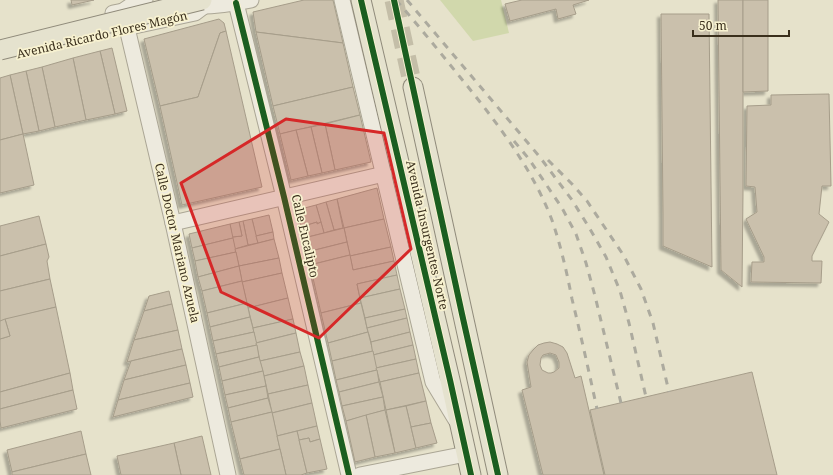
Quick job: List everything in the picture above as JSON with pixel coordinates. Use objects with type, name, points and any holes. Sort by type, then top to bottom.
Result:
[{"type":"main road","name":"Avenida Insurgentes Norte","points":[[361,0],[450,380],[470,475]]},
{"type":"main road","name":"Avenida Ricardo Flores Magón","points":[[0,50],[197,5]]},
{"type":"main road","name":"Avenida Insurgentes Norte","points":[[413,87],[498,475]]},
{"type":"street","name":"Avenida Ricardo Flores Magón","points":[[0,41],[123,11],[141,1],[197,5],[236,4],[251,0]]},
{"type":"street","name":"Avenida Insurgentes Norte","points":[[342,0],[432,382],[461,430]]},
{"type":"street","name":"Calle Eucalipto","points":[[236,4],[284,197],[350,475]]},
{"type":"street","name":"Avenida Ricardo Flores Magón","points":[[0,59],[127,28],[197,5]]},
{"type":"street","name":"Calle Doctor Mariano Azuela","points":[[123,11],[173,222],[228,475]]},
{"type":"street","points":[[173,222],[384,174]]},
{"type":"street","points":[[360,475],[466,454]]},
{"type":"highlighted area","points":[[286,119],[384,133],[411,249],[319,338],[221,292],[181,183]]},
{"type":"green space","points":[[440,0],[501,0],[509,33],[473,41]]},
{"type":"building","points":[[71,0],[94,0],[72,5]]},
{"type":"building","points":[[304,0],[333,0],[343,43],[256,32],[253,12]]},
{"type":"building","points":[[522,0],[589,0],[573,5],[576,14],[558,19],[556,9],[510,21],[505,4]]},
{"type":"building","points":[[718,0],[743,0],[742,287],[721,270]]},
{"type":"building","points":[[743,0],[768,0],[768,91],[743,92]]},
{"type":"building","points":[[661,14],[709,14],[712,267],[663,246]]},
{"type":"building","points":[[219,19],[224,23],[226,31],[220,33],[198,97],[160,106],[144,39]]},
{"type":"building","points":[[226,31],[262,187],[182,205],[160,106],[198,97],[220,33]]},
{"type":"building","points":[[256,32],[343,43],[353,87],[273,106]]},
{"type":"building","points":[[112,48],[127,111],[115,114],[100,51]]},
{"type":"building","points":[[100,51],[115,114],[86,120],[73,58]]},
{"type":"building","points":[[73,58],[86,120],[55,127],[42,67]]},
{"type":"building","points":[[42,67],[55,127],[39,131],[26,71]]},
{"type":"building","points":[[26,71],[39,131],[23,134],[10,75]]},
{"type":"building","points":[[10,75],[23,134],[0,140],[0,78]]},
{"type":"building","points":[[353,87],[360,115],[280,134],[273,106]]},
{"type":"building","points":[[829,94],[831,186],[822,186],[819,214],[829,222],[812,256],[812,261],[822,261],[821,283],[751,282],[752,262],[764,262],[764,257],[746,219],[757,212],[755,187],[746,186],[747,106],[771,105],[771,95]]},
{"type":"building","points":[[360,115],[371,162],[335,170],[325,124]]},
{"type":"building","points":[[325,124],[335,170],[322,173],[311,127]]},
{"type":"building","points":[[311,127],[322,173],[308,176],[296,130]]},
{"type":"building","points":[[296,130],[308,176],[291,180],[280,134]]},
{"type":"building","points":[[23,134],[34,185],[0,193],[0,140]]},
{"type":"building","points":[[377,188],[384,219],[344,228],[337,199]]},
{"type":"building","points":[[337,199],[343,228],[334,230],[326,202]]},
{"type":"building","points":[[326,202],[334,230],[324,233],[316,205]]},
{"type":"building","points":[[316,205],[321,222],[301,227],[297,210]]},
{"type":"building","points":[[269,215],[273,232],[256,236],[252,219]]},
{"type":"building","points":[[39,216],[46,244],[0,256],[0,226]]},
{"type":"building","points":[[252,219],[258,243],[248,245],[243,221]]},
{"type":"building","points":[[384,219],[391,247],[350,256],[344,228]]},
{"type":"building","points":[[243,221],[248,245],[235,249],[232,237],[242,236],[239,222]]},
{"type":"building","points":[[239,222],[242,236],[232,237],[230,224]]},
{"type":"building","points":[[317,222],[317,224],[321,222],[324,233],[304,238],[301,227]]},
{"type":"building","points":[[230,224],[233,238],[192,248],[189,234]]},
{"type":"building","points":[[344,228],[347,242],[307,252],[304,238]]},
{"type":"building","points":[[273,232],[274,239],[258,243],[256,236]]},
{"type":"building","points":[[233,238],[236,252],[195,261],[192,248]]},
{"type":"building","points":[[274,239],[279,258],[239,266],[235,249]]},
{"type":"building","points":[[347,242],[350,255],[310,265],[307,252]]},
{"type":"building","points":[[46,244],[49,257],[47,261],[50,279],[0,291],[0,256]]},
{"type":"building","points":[[391,247],[394,261],[353,270],[350,256]]},
{"type":"building","points":[[236,252],[239,266],[198,277],[195,261]]},
{"type":"building","points":[[350,255],[353,270],[394,261],[397,275],[357,284],[361,303],[321,313],[310,265]]},
{"type":"building","points":[[279,258],[282,273],[242,282],[239,266]]},
{"type":"building","points":[[239,266],[242,281],[202,291],[198,277]]},
{"type":"building","points":[[282,273],[288,298],[248,308],[242,282]]},
{"type":"building","points":[[397,275],[400,289],[360,298],[357,284]]},
{"type":"building","points":[[50,279],[56,307],[0,321],[0,291]]},
{"type":"building","points":[[242,281],[247,303],[207,313],[202,291]]},
{"type":"building","points":[[400,289],[405,309],[365,318],[360,298]]},
{"type":"building","points":[[169,291],[172,304],[144,311],[149,296]]},
{"type":"building","points":[[288,298],[293,319],[253,328],[248,308]]},
{"type":"building","points":[[247,303],[250,317],[210,327],[207,313]]},
{"type":"building","points":[[361,303],[368,332],[328,343],[321,313]]},
{"type":"building","points":[[172,304],[178,330],[134,340],[144,311]]},
{"type":"building","points":[[56,307],[70,373],[0,392],[0,339],[10,336],[5,319]]},
{"type":"building","points":[[405,309],[407,318],[367,328],[365,318]]},
{"type":"building","points":[[250,317],[254,332],[213,341],[210,327]]},
{"type":"building","points":[[407,318],[410,332],[371,342],[367,328]]},
{"type":"building","points":[[5,319],[10,336],[0,339],[0,321]]},
{"type":"building","points":[[293,319],[296,333],[256,343],[253,328]]},
{"type":"building","points":[[178,330],[182,349],[127,362],[134,340]]},
{"type":"building","points":[[254,332],[257,345],[216,354],[213,341]]},
{"type":"building","points":[[368,332],[373,351],[332,361],[328,343]]},
{"type":"building","points":[[410,332],[413,345],[373,355],[371,342]]},
{"type":"building","points":[[296,333],[300,352],[260,361],[256,343]]},
{"type":"building","points":[[550,342],[563,347],[567,353],[575,378],[581,376],[604,475],[543,475],[522,390],[531,387],[527,362],[529,355],[538,345]],"holes":[[[550,353],[556,355],[559,362],[559,368],[551,373],[542,370],[540,365],[543,355]]]},
{"type":"building","points":[[257,345],[259,357],[219,367],[216,354]]},
{"type":"building","points":[[413,345],[416,359],[376,368],[373,355]]},
{"type":"building","points":[[182,349],[186,365],[124,380],[131,361]]},
{"type":"building","points":[[373,351],[377,370],[336,380],[332,361]]},
{"type":"building","points":[[300,352],[304,366],[264,376],[260,361]]},
{"type":"building","points":[[259,357],[263,371],[222,381],[219,367]]},
{"type":"building","points":[[416,359],[419,373],[380,382],[376,368]]},
{"type":"building","points":[[186,365],[190,383],[118,400],[124,380]]},
{"type":"building","points":[[304,366],[308,385],[268,394],[264,376]]},
{"type":"building","points":[[377,370],[379,382],[339,392],[336,380]]},
{"type":"building","points":[[263,371],[266,386],[225,395],[222,381]]},
{"type":"building","points":[[752,372],[777,475],[605,475],[590,410]]},
{"type":"building","points":[[70,373],[73,390],[0,409],[0,392]]},
{"type":"building","points":[[419,373],[426,401],[386,410],[380,382]]},
{"type":"building","points":[[379,382],[383,397],[342,406],[339,392]]},
{"type":"building","points":[[190,383],[193,397],[113,417],[118,400]]},
{"type":"building","points":[[308,385],[312,403],[272,413],[268,394]]},
{"type":"building","points":[[266,386],[268,398],[228,408],[225,395]]},
{"type":"building","points":[[73,390],[77,409],[1,428],[0,409]]},
{"type":"building","points":[[383,397],[385,410],[346,421],[342,406]]},
{"type":"building","points":[[268,398],[272,412],[231,422],[228,408]]},
{"type":"building","points":[[426,401],[431,423],[411,427],[406,406]]},
{"type":"building","points":[[312,403],[317,426],[277,436],[272,413]]},
{"type":"building","points":[[406,406],[416,448],[395,453],[386,410]]},
{"type":"building","points":[[385,410],[395,453],[375,457],[366,415]]},
{"type":"building","points":[[272,412],[280,449],[240,459],[231,422]]},
{"type":"building","points":[[366,415],[375,457],[355,462],[346,421]]},
{"type":"building","points":[[431,423],[437,443],[416,448],[411,427]]},
{"type":"building","points":[[317,426],[320,439],[310,442],[309,438],[299,440],[297,431]]},
{"type":"building","points":[[81,431],[86,454],[12,472],[7,450]]},
{"type":"building","points":[[297,431],[307,473],[301,475],[286,475],[277,436]]},
{"type":"building","points":[[202,436],[211,475],[181,475],[174,443]]},
{"type":"building","points":[[309,438],[310,442],[320,439],[327,469],[307,473],[299,440]]},
{"type":"building","points":[[174,443],[181,475],[121,475],[117,456]]},
{"type":"building","points":[[280,449],[286,475],[244,475],[240,459]]},
{"type":"building","points":[[86,454],[91,475],[12,475],[12,472]]},
{"type":"tunnel","points":[[394,0],[413,87]]},
{"type":"railway","points":[[396,0],[487,110],[524,165],[545,203],[553,223],[564,260],[597,409]]},
{"type":"railway","points":[[407,0],[539,156],[572,200],[590,229],[606,257],[620,291],[646,397]]},
{"type":"railway","points":[[514,141],[529,159],[562,208],[576,234],[595,296],[621,403]]},
{"type":"railway","points":[[548,160],[587,201],[624,256],[641,289],[653,323],[669,392]]},
{"type":"cycle path","points":[[361,0],[471,475]]},
{"type":"cycle path","points":[[394,0],[498,475]]},
{"type":"cycle path","points":[[236,3],[284,197],[349,475]]}]
